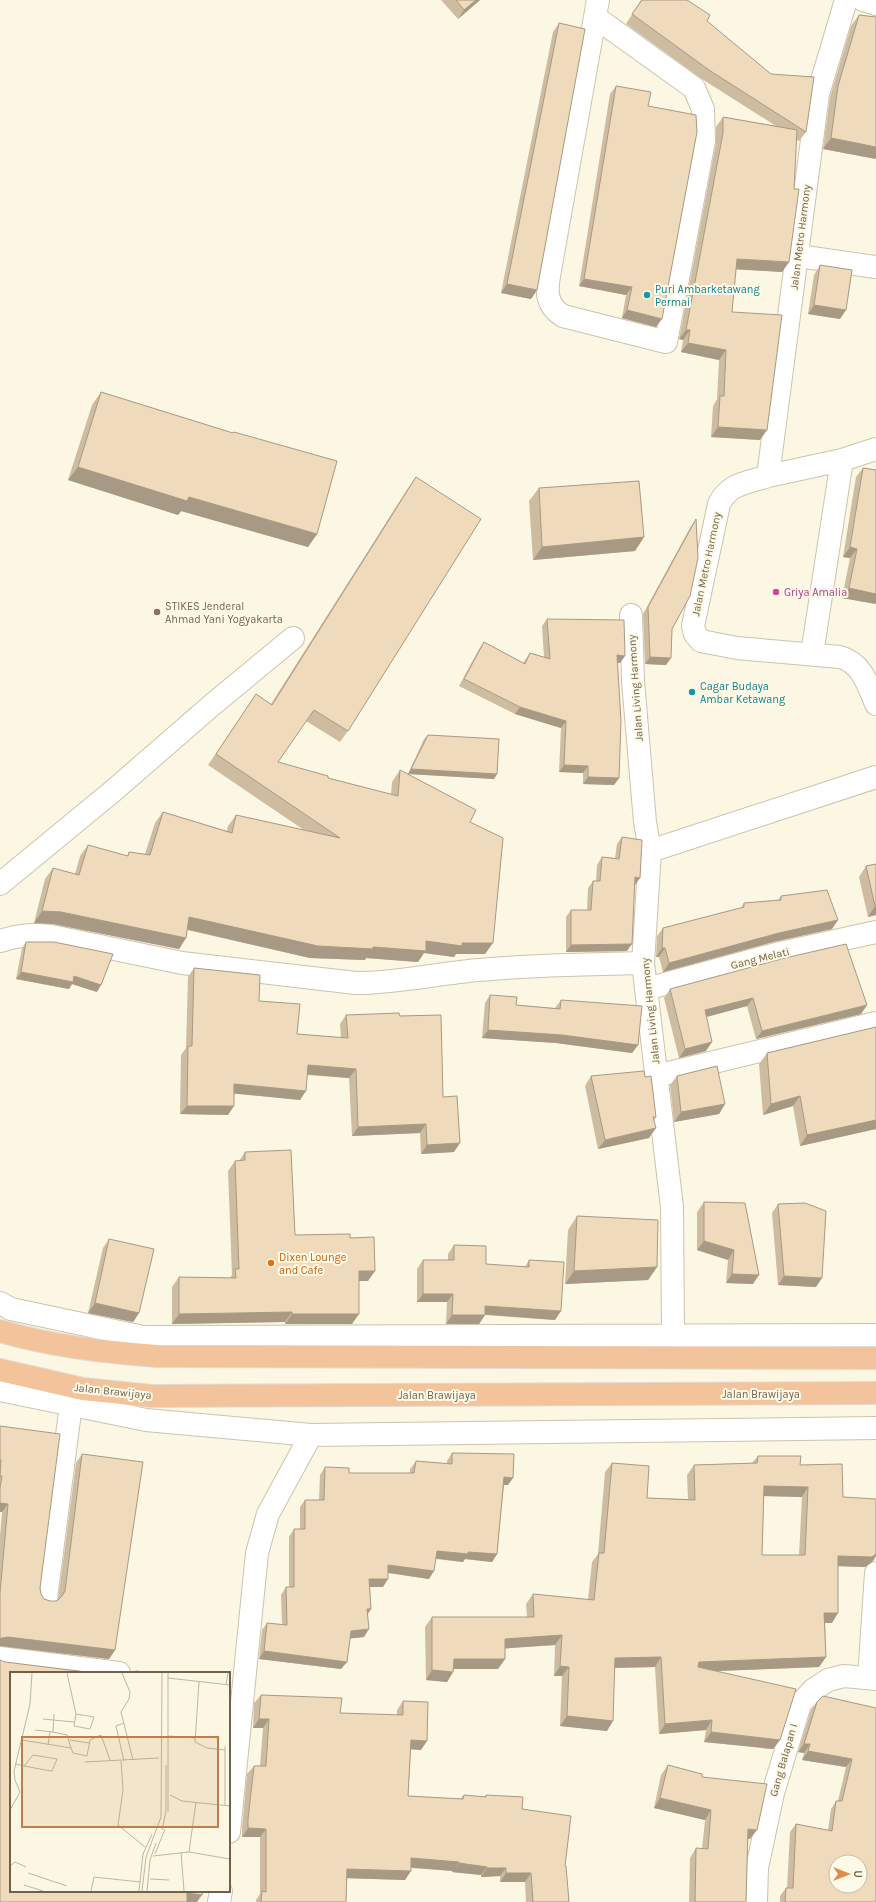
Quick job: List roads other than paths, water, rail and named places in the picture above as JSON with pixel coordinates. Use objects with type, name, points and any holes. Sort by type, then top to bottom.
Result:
[{"type":"highway","points":[[0,1331],[18,1337],[98,1351],[157,1356],[876,1358]]},
{"type":"highway","name":"Jalan Brawijaya","points":[[0,1370],[83,1389],[152,1396],[876,1393]]},
{"type":"street","name":"Jalan Metro Harmony","points":[[768,476],[818,94],[846,0]]},
{"type":"street","points":[[863,0],[876,4]]},
{"type":"street","points":[[597,8],[694,88],[703,109],[704,141],[666,342],[563,316],[556,311],[550,303],[546,291],[597,8]]},
{"type":"street","points":[[798,256],[876,267]]},
{"type":"street","name":"Jalan Metro Harmony","points":[[876,449],[842,460],[768,476],[730,489],[724,494],[719,504],[693,626],[695,634],[701,641],[737,648],[812,654],[849,659],[865,676],[876,704]]},
{"type":"street","points":[[812,654],[842,460]]},
{"type":"street","name":"Jalan Living Harmony","points":[[631,615],[632,681],[642,774],[645,822],[650,851],[643,963],[672,1207],[673,1334]]},
{"type":"street","points":[[0,884],[113,792],[212,705],[294,638]]},
{"type":"street","points":[[650,851],[876,777]]},
{"type":"street","name":"Gang Melati","points":[[646,989],[776,954],[876,932]]},
{"type":"street","points":[[0,941],[16,936],[32,934],[51,936],[182,963],[356,983],[376,983],[479,970],[643,963]]},
{"type":"street","points":[[656,1076],[876,1023]]},
{"type":"street","points":[[0,1303],[11,1309],[143,1337],[673,1334],[876,1335]]},
{"type":"street","points":[[0,1390],[146,1420],[312,1435],[876,1428]]},
{"type":"street","points":[[46,1598],[71,1404]]},
{"type":"street","points":[[230,1811],[236,1687],[257,1553],[268,1514],[312,1435]]},
{"type":"street","points":[[872,1678],[876,1573]]},
{"type":"street","points":[[0,1658],[111,1672]]},
{"type":"street","name":"Gang Balapan I","points":[[756,1902],[757,1868],[773,1793],[800,1704],[813,1690],[828,1680],[844,1676],[872,1678]]},
{"type":"street","points":[[219,1902],[221,1892]]},
{"type":"place","name":"Puri Ambarketawang Permai","points":[[647,295]]},
{"type":"place","name":"Griya Amalia","points":[[776,592]]},
{"type":"place","name":"STIKES Jenderal Ahmad Yani Yogyakarta","points":[[157,612]]},
{"type":"place","name":"Cagar Budaya Ambar Ketawang","points":[[692,692]]},
{"type":"place","name":"Dixen Lounge and Cafe","points":[[271,1263]]}]
